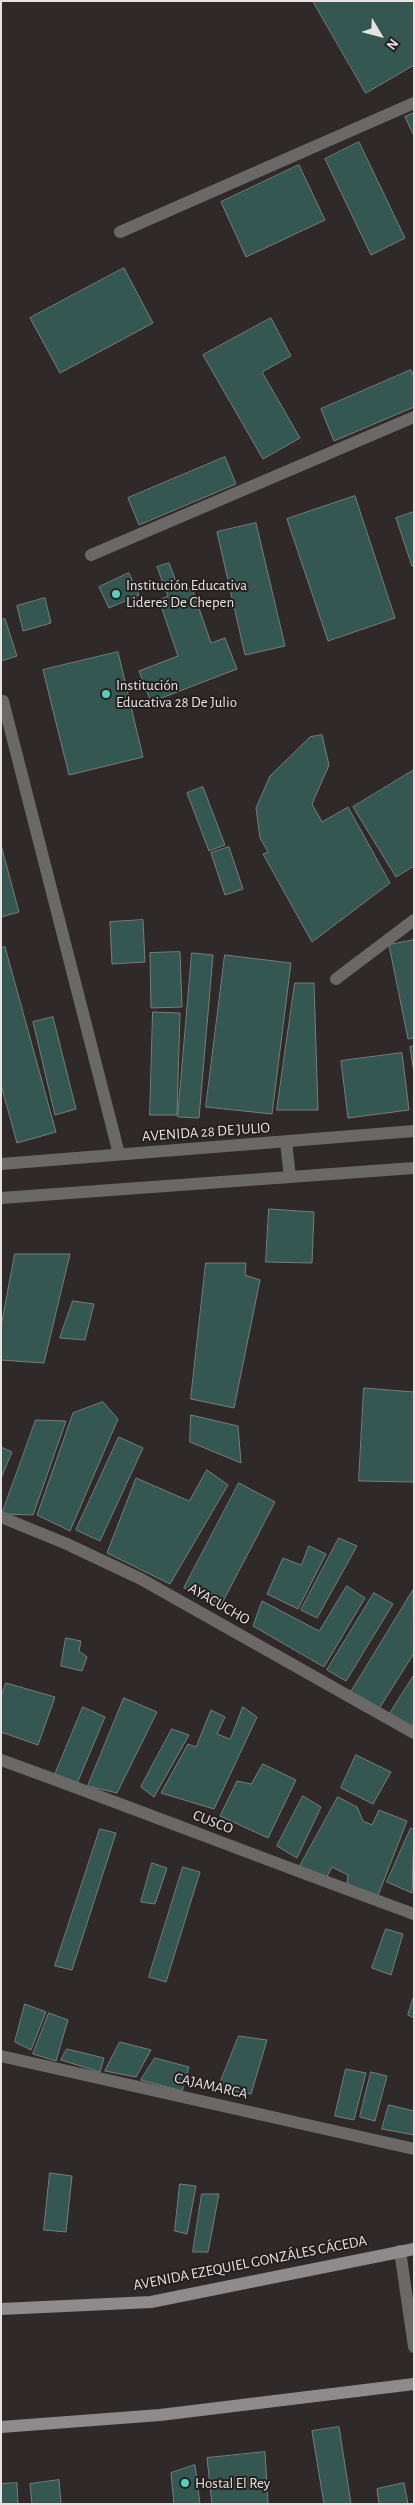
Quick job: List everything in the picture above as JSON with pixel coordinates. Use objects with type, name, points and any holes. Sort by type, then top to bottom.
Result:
[{"type":"main road","name":"AVENIDA EZEQUIEL GONZÁLES CÁCEDA","points":[[1,2309],[151,2302],[414,2248]]},
{"type":"main road","points":[[1,2426],[160,2414],[414,2384]]},
{"type":"street","points":[[120,232],[414,103]]},
{"type":"street","points":[[91,556],[414,417]]},
{"type":"street","points":[[3,702],[119,1154]]},
{"type":"street","points":[[336,979],[414,920]]},
{"type":"street","name":"AVENIDA 28 DE JULIO","points":[[1,1164],[414,1131]]},
{"type":"street","points":[[286,1142],[290,1177]]},
{"type":"street","points":[[1,1198],[414,1168]]},
{"type":"street","name":"AYACUCHO","points":[[1,1517],[67,1544],[142,1579],[414,1733]]},
{"type":"street","name":"CUSCO","points":[[1,1760],[122,1804],[330,1885],[414,1914]]},
{"type":"street","name":"CAJAMARCA","points":[[1,2056],[414,2149]]},
{"type":"street","points":[[400,2251],[410,2291],[414,2348]]},
{"type":"building","points":[[313,1],[414,1],[414,65],[366,93]]},
{"type":"building","points":[[414,113],[414,136],[405,117]]},
{"type":"building","points":[[359,142],[405,238],[371,255],[325,159]]},
{"type":"building","points":[[299,165],[325,220],[246,257],[221,202]]},
{"type":"building","points":[[124,268],[153,323],[60,373],[30,318]]},
{"type":"building","points":[[271,318],[291,356],[262,372],[300,438],[263,459],[203,355]]},
{"type":"building","points":[[411,370],[414,377],[414,407],[334,441],[321,409]]},
{"type":"building","points":[[225,457],[236,484],[139,525],[128,498]]},
{"type":"building","points":[[355,496],[395,618],[328,641],[287,519]]},
{"type":"building","points":[[414,512],[414,566],[412,566],[396,518]]},
{"type":"building","points":[[256,523],[285,646],[245,655],[217,532]]},
{"type":"building","points":[[169,563],[180,592],[192,588],[211,643],[225,638],[237,669],[151,702],[139,671],[178,656],[159,600],[168,596],[157,567]]},
{"type":"building","points":[[129,573],[139,595],[109,608],[99,587]]},
{"type":"building","points":[[45,598],[51,623],[23,631],[17,606]]},
{"type":"building","points":[[5,619],[17,656],[1,661],[1,620]]},
{"type":"building","points":[[118,652],[143,757],[69,775],[43,670]]},
{"type":"building","points":[[322,735],[329,765],[312,804],[322,822],[348,807],[390,883],[312,942],[263,854],[268,852],[260,838],[256,808],[270,776],[310,737]]},
{"type":"building","points":[[414,770],[414,866],[396,877],[353,807]]},
{"type":"building","points":[[203,787],[225,845],[209,851],[187,793]]},
{"type":"building","points":[[1,845],[19,912],[1,917]]},
{"type":"building","points":[[229,847],[243,889],[225,895],[211,853]]},
{"type":"building","points":[[143,920],[145,962],[112,964],[110,922]]},
{"type":"building","points":[[414,940],[414,1038],[408,1039],[389,945]]},
{"type":"building","points":[[5,947],[56,1132],[17,1143],[1,1085],[1,948]]},
{"type":"building","points":[[180,952],[182,1007],[151,1008],[150,953]]},
{"type":"building","points":[[192,953],[213,955],[199,1118],[178,1117]]},
{"type":"building","points":[[225,955],[291,963],[272,1114],[206,1107]]},
{"type":"building","points":[[295,983],[314,983],[318,1110],[277,1110]]},
{"type":"building","points":[[153,1012],[180,1013],[177,1115],[150,1115]]},
{"type":"building","points":[[53,1017],[76,1109],[55,1115],[33,1022]]},
{"type":"building","points":[[414,1046],[414,1073],[410,1047]]},
{"type":"building","points":[[402,1053],[409,1110],[348,1118],[341,1061]]},
{"type":"building","points":[[269,1209],[314,1212],[312,1263],[266,1262]]},
{"type":"building","points":[[15,1254],[70,1254],[44,1363],[1,1360],[1,1327]]},
{"type":"building","points":[[206,1263],[246,1263],[245,1275],[260,1280],[234,1408],[191,1399]]},
{"type":"building","points":[[73,1301],[94,1304],[85,1340],[60,1338]]},
{"type":"building","points":[[364,1388],[414,1392],[414,1482],[359,1481]]},
{"type":"building","points":[[103,1402],[118,1419],[70,1531],[37,1515],[73,1413]]},
{"type":"building","points":[[191,1415],[238,1426],[241,1463],[190,1442]]},
{"type":"building","points":[[36,1420],[66,1421],[33,1515],[2,1514]]},
{"type":"building","points":[[119,1437],[143,1448],[100,1541],[76,1530]]},
{"type":"building","points":[[1,1447],[12,1452],[1,1478]]},
{"type":"building","points":[[207,1470],[228,1485],[170,1584],[107,1553],[136,1478],[189,1501]]},
{"type":"building","points":[[239,1483],[275,1502],[220,1607],[184,1588]]},
{"type":"building","points":[[339,1538],[357,1546],[317,1618],[301,1610]]},
{"type":"building","points":[[309,1546],[326,1554],[298,1609],[267,1594],[283,1558],[301,1565]]},
{"type":"building","points":[[347,1586],[365,1598],[324,1667],[253,1626],[262,1601],[319,1631]]},
{"type":"building","points":[[413,1590],[414,1653],[379,1709],[351,1692]]},
{"type":"building","points":[[374,1593],[393,1604],[346,1681],[327,1670]]},
{"type":"building","points":[[66,1638],[81,1641],[79,1651],[87,1657],[82,1671],[61,1666]]},
{"type":"building","points":[[414,1675],[414,1723],[410,1728],[389,1715]]},
{"type":"building","points":[[6,1683],[55,1697],[38,1745],[1,1732],[1,1697]]},
{"type":"building","points":[[124,1698],[157,1712],[117,1793],[88,1786]]},
{"type":"building","points":[[83,1707],[105,1717],[76,1786],[54,1777]]},
{"type":"building","points":[[243,1707],[257,1717],[214,1809],[161,1793],[188,1744],[196,1747],[211,1710],[225,1717],[217,1734],[230,1739]]},
{"type":"building","points":[[172,1729],[189,1735],[154,1797],[141,1787]]},
{"type":"building","points":[[356,1755],[391,1772],[373,1804],[341,1788]]},
{"type":"building","points":[[263,1764],[296,1780],[268,1838],[220,1816],[237,1781],[251,1784]]},
{"type":"building","points":[[303,1796],[321,1807],[297,1858],[277,1846]]},
{"type":"building","points":[[338,1797],[357,1807],[363,1821],[372,1825],[379,1810],[407,1821],[377,1898],[347,1883],[348,1875],[332,1867],[324,1882],[300,1866]]},
{"type":"building","points":[[411,1828],[414,1830],[412,1893],[387,1882]]},
{"type":"building","points":[[100,1829],[116,1833],[72,1970],[55,1966]]},
{"type":"building","points":[[152,1863],[167,1868],[155,1904],[141,1902]]},
{"type":"building","points":[[183,1867],[200,1872],[166,1982],[149,1977]]},
{"type":"building","points":[[386,1929],[403,1934],[391,1975],[372,1968]]},
{"type":"building","points":[[414,1996],[414,2018],[408,2015]]},
{"type":"building","points":[[25,2004],[46,2012],[31,2050],[15,2042]]},
{"type":"building","points":[[49,2013],[68,2020],[56,2061],[33,2054]]},
{"type":"building","points":[[239,2036],[267,2040],[251,2094],[218,2088]]},
{"type":"building","points":[[120,2042],[151,2050],[136,2077],[105,2071]]},
{"type":"building","points":[[67,2049],[104,2058],[100,2072],[61,2060]]},
{"type":"building","points":[[155,2058],[189,2067],[182,2091],[141,2080]]},
{"type":"building","points":[[346,2069],[366,2073],[354,2120],[335,2116]]},
{"type":"building","points":[[371,2072],[387,2076],[375,2121],[360,2117]]},
{"type":"building","points":[[389,2105],[414,2111],[414,2135],[382,2129]]},
{"type":"building","points":[[50,2173],[72,2176],[66,2232],[44,2230]]},
{"type":"building","points":[[180,2184],[196,2186],[187,2234],[175,2231]]},
{"type":"building","points":[[202,2194],[219,2194],[208,2252],[193,2252]]},
{"type":"building","points":[[339,2427],[351,2504],[324,2504],[312,2431]]},
{"type":"building","points":[[265,2452],[268,2504],[212,2504],[207,2458]]},
{"type":"building","points":[[195,2465],[200,2504],[174,2504],[171,2473]]},
{"type":"building","points":[[59,2480],[61,2504],[32,2504],[30,2484]]},
{"type":"building","points":[[17,2483],[18,2504],[1,2504],[1,2484]]},
{"type":"building","points":[[404,2483],[408,2504],[379,2504],[377,2489]]},
{"type":"place","name":"Institución Educativa Lideres De Chepen","points":[[116,594]]},
{"type":"place","name":"Institución Educativa 28 De Julio","points":[[106,694]]},
{"type":"place","name":"Hostal El Rey","points":[[185,2483]]}]
